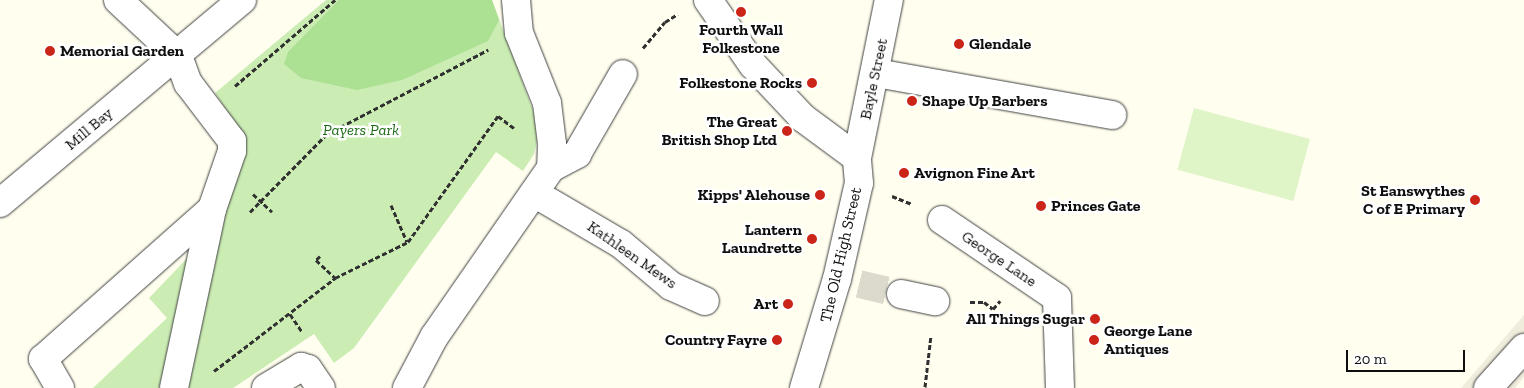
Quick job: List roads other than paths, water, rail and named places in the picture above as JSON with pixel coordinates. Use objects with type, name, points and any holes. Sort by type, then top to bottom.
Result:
[{"type":"street","points":[[118,0],[178,56],[188,83],[232,141],[232,151],[212,209],[174,388]]},
{"type":"street","name":"Mill Bay","points":[[0,203],[178,56],[242,0]]},
{"type":"street","points":[[516,0],[519,33],[547,103],[552,144],[551,168]]},
{"type":"street","points":[[708,0],[753,65],[803,118],[858,170]]},
{"type":"street","name":"Bayle Street","points":[[858,170],[889,0]]},
{"type":"street","points":[[876,73],[1112,115]]},
{"type":"street","points":[[407,388],[434,337],[551,168],[577,154],[623,74]]},
{"type":"street","name":"The Old High Street","points":[[804,388],[848,282],[858,170]]},
{"type":"street","name":"Kathleen Mews","points":[[534,193],[621,244],[671,286],[705,301]]},
{"type":"street","points":[[60,388],[43,359],[212,209]]},
{"type":"street","name":"George Lane","points":[[942,220],[1058,298],[1060,388]]},
{"type":"street","points":[[901,294],[935,302]]},
{"type":"street","points":[[1488,388],[1524,348]]},
{"type":"street","points":[[266,388],[301,367],[308,369],[321,388]]},
{"type":"tunnel","points":[[859,284],[901,294]]},
{"type":"place","name":"Fourth Wall Folkestone","points":[[741,12]]},
{"type":"place","name":"Glendale","points":[[959,44]]},
{"type":"place","name":"Memorial Garden","points":[[50,51]]},
{"type":"place","name":"Folkestone Rocks","points":[[812,83]]},
{"type":"place","name":"Shape Up Barbers","points":[[912,101]]},
{"type":"place","name":"The Great British Shop Ltd","points":[[787,131]]},
{"type":"place","name":"Avignon Fine Art","points":[[904,173]]},
{"type":"place","name":"Kipps' Alehouse","points":[[820,195]]},
{"type":"place","name":"St Eanswythes C of E Primary","points":[[1475,200]]},
{"type":"place","name":"Princes Gate","points":[[1041,206]]},
{"type":"place","name":"Lantern Laundrette","points":[[812,239]]},
{"type":"place","name":"Art","points":[[788,304]]},
{"type":"place","name":"All Things Sugar","points":[[1095,319]]},
{"type":"place","name":"Country Fayre","points":[[777,340]]},
{"type":"place","name":"George Lane Antiques","points":[[1094,340]]},
{"type":"park label","name":"Payers Park","points":[[361,130]]}]
